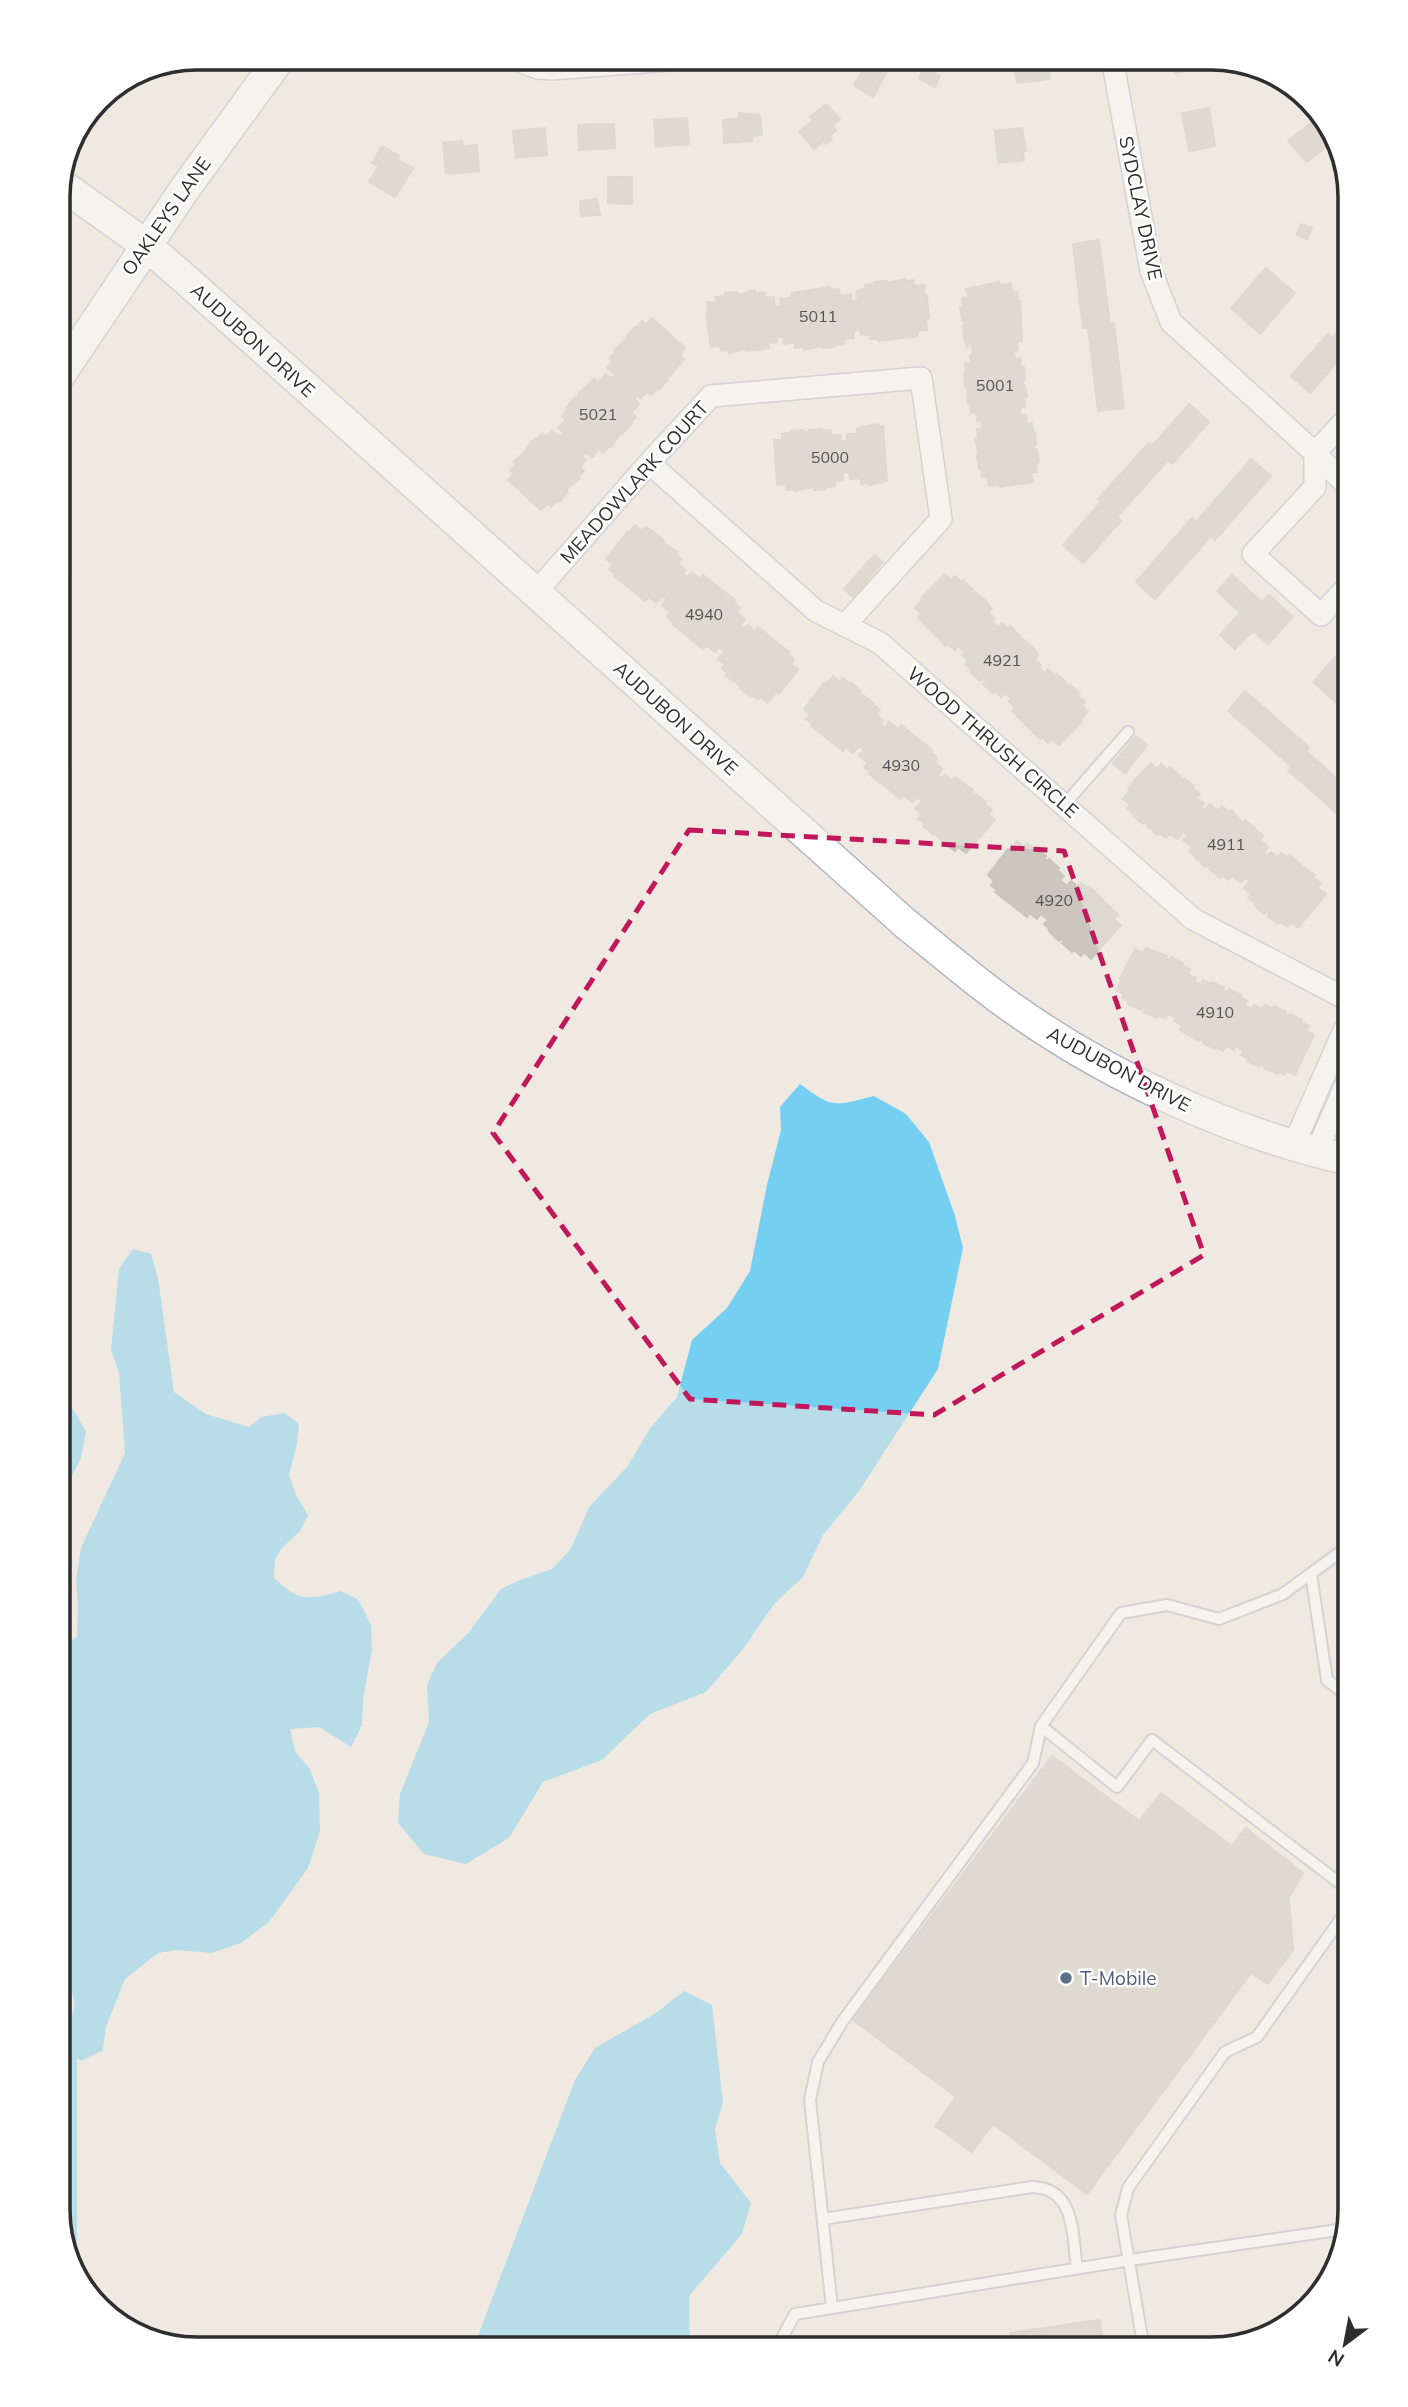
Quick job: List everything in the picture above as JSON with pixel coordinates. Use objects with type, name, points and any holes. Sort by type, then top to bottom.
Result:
[{"type":"street","name":"OAKLEYS LANE","points":[[70,360],[146,245],[271,70]]},
{"type":"street","name":"SYDCLAY DRIVE","points":[[1114,70],[1151,271],[1171,322],[1338,477]]},
{"type":"street","name":"AUDUBON DRIVE","points":[[70,192],[146,245],[906,924],[1011,1008],[1068,1044],[1200,1112],[1338,1157]]},
{"type":"street","name":"MEADOWLARK COURT","points":[[535,593],[711,396],[921,378],[941,519],[845,625]]},
{"type":"street","points":[[1338,428],[1315,453],[1315,488],[1253,554],[1321,615],[1338,597]]},
{"type":"street","name":"WOOD THRUSH CIRCLE","points":[[649,463],[816,611],[880,643],[1193,919],[1338,995]]},
{"type":"street","points":[[1305,1148],[1338,1048]]},
{"type":"street","points":[[1305,1148],[1338,1094]]},
{"type":"lane","points":[[1064,805],[1128,732]]},
{"type":"lane","points":[[832,2308],[810,2100],[818,2062],[842,2022],[1033,1763],[1041,1726],[1121,1614],[1167,1605],[1219,1619],[1283,1594],[1338,1554]]},
{"type":"lane","points":[[1311,1574],[1327,1680],[1338,1689]]},
{"type":"lane","points":[[1041,1726],[1117,1787],[1152,1740],[1338,1882]]},
{"type":"lane","points":[[1142,2337],[1121,2215],[1128,2188],[1224,2052],[1256,2037],[1338,1923]]},
{"type":"lane","points":[[823,2219],[1032,2187],[1044,2188],[1055,2192],[1068,2210],[1077,2268]]},
{"type":"lane","points":[[783,2337],[795,2314],[1077,2268],[1337,2230]]},
{"type":"highlighted area","points":[[689,830],[1064,851],[1204,1255],[934,1415],[690,1399],[493,1133]]},
{"type":"water","points":[[800,1084],[820,1098],[835,1103],[874,1096],[906,1114],[929,1142],[955,1216],[963,1248],[938,1369],[859,1491],[823,1535],[803,1577],[775,1603],[743,1649],[706,1692],[650,1714],[602,1760],[543,1782],[509,1838],[466,1864],[424,1854],[398,1823],[400,1794],[429,1722],[427,1685],[437,1663],[469,1632],[501,1589],[552,1569],[570,1550],[590,1506],[627,1467],[651,1427],[677,1397],[692,1340],[727,1308],[750,1271],[781,1130],[780,1107]]},
{"type":"water","points":[[133,1249],[151,1254],[158,1278],[174,1392],[206,1414],[249,1427],[261,1417],[285,1413],[299,1424],[289,1475],[297,1497],[308,1515],[300,1531],[282,1548],[275,1559],[274,1578],[290,1591],[304,1597],[340,1591],[358,1599],[371,1625],[372,1649],[363,1700],[362,1725],[351,1747],[319,1727],[290,1729],[295,1751],[309,1768],[319,1792],[320,1831],[308,1868],[269,1922],[241,1943],[212,1953],[177,1950],[158,1953],[125,1979],[106,2027],[103,2050],[81,2061],[70,2053],[70,2019],[74,2000],[70,1986],[70,1642],[77,1636],[76,1581],[81,1548],[125,1453],[119,1373],[111,1350],[119,1269]]},
{"type":"water","points":[[70,1400],[86,1431],[81,1458],[70,1480]]},
{"type":"water","points":[[684,1991],[712,2005],[723,2103],[715,2129],[720,2163],[751,2203],[742,2234],[689,2296],[690,2337],[478,2337],[575,2080],[595,2048],[656,2013]]},
{"type":"building","points":[[863,70],[888,70],[873,97],[854,85]]},
{"type":"building","points":[[924,70],[940,76],[935,87],[919,78]]},
{"type":"building","points":[[1015,70],[1048,70],[1050,79],[1017,83]]},
{"type":"building","points":[[826,104],[840,119],[832,126],[836,130],[830,136],[832,138],[826,144],[823,141],[814,149],[799,132],[813,121],[810,117]]},
{"type":"building","points":[[1209,108],[1215,146],[1189,151],[1182,113]]},
{"type":"building","points":[[739,113],[760,115],[762,135],[752,136],[752,141],[724,143],[723,120],[739,119]]},
{"type":"building","points":[[687,118],[689,144],[656,147],[654,120]]},
{"type":"building","points":[[1311,123],[1327,146],[1307,162],[1288,141]]},
{"type":"building","points":[[614,124],[615,148],[579,150],[578,125]]},
{"type":"building","points":[[545,128],[547,155],[516,158],[513,131]]},
{"type":"building","points":[[1022,128],[1026,151],[1023,151],[1024,160],[998,163],[995,131]]},
{"type":"building","points":[[462,141],[463,147],[477,145],[479,171],[446,174],[443,143]]},
{"type":"building","points":[[382,146],[413,168],[395,197],[369,182],[379,166],[372,163]]},
{"type":"building","points":[[608,177],[632,177],[632,204],[608,203]]},
{"type":"building","points":[[597,199],[600,215],[581,216],[580,201]]},
{"type":"building","points":[[1301,224],[1312,228],[1307,239],[1297,235]]},
{"type":"building","points":[[1099,240],[1110,324],[1114,324],[1124,408],[1098,411],[1088,328],[1083,328],[1073,244]]},
{"type":"building","points":[[1266,268],[1295,293],[1260,334],[1231,308]]},
{"type":"building","points":[[914,280],[914,286],[924,285],[927,296],[927,330],[918,331],[918,336],[879,341],[870,339],[869,334],[861,335],[860,330],[854,331],[854,338],[843,339],[844,344],[835,347],[822,346],[804,350],[804,347],[795,348],[795,342],[784,344],[783,336],[777,337],[777,342],[768,343],[769,348],[760,350],[747,349],[729,353],[729,350],[721,351],[720,346],[711,347],[707,302],[716,302],[716,297],[725,296],[725,293],[737,292],[738,295],[755,290],[755,294],[764,292],[765,298],[774,297],[775,307],[781,306],[780,299],[791,298],[791,293],[830,287],[830,290],[839,289],[840,295],[851,294],[851,301],[858,300],[857,291],[866,289],[865,285]]},
{"type":"building","points":[[999,282],[999,285],[1011,284],[1012,293],[1017,292],[1020,301],[1022,341],[1017,341],[1018,350],[1014,351],[1015,359],[1020,358],[1021,367],[1024,367],[1023,385],[1027,397],[1024,398],[1025,407],[1020,407],[1021,415],[1026,415],[1027,424],[1032,423],[1036,445],[1034,450],[1037,449],[1039,462],[1036,463],[1037,472],[1031,472],[1033,482],[1000,487],[989,486],[987,477],[982,478],[979,469],[975,439],[978,438],[977,429],[982,429],[981,420],[977,421],[976,412],[971,413],[968,404],[964,373],[965,364],[971,364],[970,355],[973,354],[972,346],[967,347],[964,338],[965,325],[960,307],[963,307],[962,298],[968,297],[966,289]]},
{"type":"building","points":[[652,318],[685,348],[680,355],[684,359],[658,390],[651,395],[647,392],[641,398],[637,395],[634,399],[639,404],[631,413],[636,417],[630,423],[632,424],[603,453],[599,449],[592,457],[586,453],[582,457],[586,460],[580,467],[584,471],[578,477],[580,478],[566,490],[568,492],[559,502],[557,500],[551,507],[547,504],[541,510],[508,480],[514,474],[510,470],[516,464],[514,462],[525,453],[535,438],[537,440],[542,434],[546,437],[552,431],[559,437],[564,432],[558,428],[566,419],[562,416],[568,409],[566,408],[594,379],[598,383],[606,374],[611,379],[615,375],[607,368],[613,362],[610,358],[616,352],[614,350],[642,321],[646,325]]},
{"type":"building","points":[[1338,331],[1338,361],[1310,393],[1291,376],[1328,334],[1332,338]]},
{"type":"building","points":[[1189,404],[1209,422],[1172,464],[1168,460],[1117,517],[1121,521],[1083,563],[1063,545],[1101,502],[1098,499],[1149,443],[1152,446]]},
{"type":"building","points":[[878,424],[883,426],[887,481],[861,484],[861,478],[850,479],[849,472],[843,472],[843,480],[835,481],[835,486],[826,489],[814,490],[813,487],[795,491],[786,490],[786,484],[777,485],[774,440],[782,440],[782,434],[803,430],[804,433],[809,430],[831,430],[831,435],[840,435],[841,442],[847,441],[847,434],[857,434],[857,428]]},
{"type":"building","points":[[1251,459],[1271,476],[1215,540],[1211,536],[1155,599],[1136,582],[1192,518],[1196,522]]},
{"type":"building","points":[[635,525],[642,531],[646,527],[654,532],[664,540],[662,542],[677,552],[675,554],[682,559],[678,564],[686,570],[683,573],[687,577],[692,572],[700,579],[703,575],[735,600],[733,602],[740,608],[737,612],[745,619],[740,625],[744,628],[748,625],[754,631],[758,627],[789,652],[794,660],[791,664],[798,670],[768,703],[761,697],[758,700],[750,696],[726,676],[728,674],[722,668],[725,665],[718,659],[725,651],[719,647],[715,652],[707,645],[703,649],[672,624],[667,617],[670,612],[662,605],[667,600],[662,596],[656,603],[649,597],[645,601],[614,576],[609,569],[613,564],[606,559]]},
{"type":"building","points":[[874,555],[883,562],[853,597],[844,589]]},
{"type":"building","points":[[945,574],[951,580],[955,576],[961,582],[963,580],[973,590],[971,591],[975,594],[976,592],[992,609],[988,613],[995,619],[992,622],[998,627],[1002,623],[1008,628],[1010,626],[1021,640],[1033,648],[1038,655],[1035,659],[1041,665],[1039,668],[1045,673],[1048,669],[1057,674],[1068,687],[1070,685],[1080,694],[1078,696],[1085,702],[1082,706],[1088,711],[1082,722],[1059,745],[1052,739],[1048,743],[1042,737],[1040,739],[1012,711],[1015,707],[1009,701],[1011,698],[1005,693],[1001,697],[995,691],[993,693],[983,684],[985,682],[982,679],[980,681],[970,672],[965,664],[968,661],[962,655],[965,652],[958,646],[955,650],[948,644],[946,646],[918,618],[922,614],[915,608],[921,598]]},
{"type":"building","points":[[1232,575],[1262,602],[1269,595],[1293,617],[1268,644],[1253,631],[1235,649],[1220,635],[1240,613],[1217,591]]},
{"type":"building","points":[[1338,654],[1338,704],[1313,682]]},
{"type":"building","points":[[833,676],[840,682],[843,678],[850,684],[851,682],[874,703],[880,710],[876,714],[883,720],[880,723],[885,728],[889,722],[898,729],[901,725],[932,750],[930,752],[937,758],[934,762],[942,769],[937,775],[942,779],[945,775],[952,781],[955,777],[986,802],[992,810],[988,814],[995,820],[966,853],[958,847],[955,851],[947,846],[935,833],[934,835],[923,826],[925,824],[918,819],[922,814],[915,808],[922,801],[917,797],[912,802],[903,795],[901,799],[869,774],[871,773],[864,767],[868,763],[859,755],[864,750],[859,746],[853,753],[846,747],[843,751],[811,726],[813,724],[806,719],[810,715],[804,709],[824,683]]},
{"type":"building","points":[[1245,691],[1309,747],[1306,751],[1338,779],[1338,814],[1288,770],[1291,766],[1228,711]]},
{"type":"building","points":[[1136,736],[1147,745],[1125,773],[1113,764]]},
{"type":"building","points":[[1151,763],[1157,769],[1161,764],[1167,770],[1170,767],[1182,780],[1184,778],[1194,786],[1200,794],[1196,798],[1204,803],[1201,807],[1205,810],[1210,804],[1218,811],[1222,806],[1229,812],[1231,810],[1243,823],[1245,820],[1263,836],[1260,840],[1268,847],[1264,853],[1267,856],[1271,852],[1278,857],[1281,853],[1288,858],[1290,855],[1301,865],[1299,867],[1304,867],[1315,875],[1313,877],[1321,883],[1317,887],[1326,894],[1298,928],[1291,923],[1287,927],[1281,922],[1278,924],[1266,911],[1264,914],[1254,905],[1248,898],[1251,894],[1244,888],[1250,881],[1245,877],[1241,883],[1232,876],[1228,880],[1222,875],[1220,878],[1209,869],[1211,867],[1206,867],[1195,858],[1189,851],[1193,848],[1183,840],[1188,835],[1183,832],[1177,839],[1170,834],[1166,838],[1133,816],[1127,809],[1130,805],[1123,799],[1130,790],[1128,788]]},
{"type":"building","points":[[1017,841],[1024,847],[1027,843],[1034,849],[1036,847],[1046,856],[1044,858],[1047,861],[1049,859],[1059,868],[1057,870],[1064,876],[1060,880],[1067,886],[1071,881],[1078,886],[1081,883],[1087,888],[1089,886],[1118,915],[1114,919],[1121,925],[1091,959],[1084,952],[1081,956],[1074,950],[1072,952],[1061,939],[1059,941],[1044,924],[1048,920],[1041,914],[1037,919],[1030,913],[1027,917],[995,892],[997,890],[991,885],[994,881],[988,875]]},
{"type":"building","points":[[1146,948],[1167,956],[1165,958],[1169,960],[1171,957],[1183,963],[1182,965],[1190,969],[1188,974],[1196,978],[1194,981],[1201,985],[1203,980],[1211,984],[1212,982],[1224,987],[1223,990],[1229,989],[1241,995],[1240,997],[1247,1001],[1245,1006],[1252,1009],[1254,1005],[1262,1009],[1265,1005],[1273,1009],[1274,1006],[1289,1016],[1290,1014],[1302,1020],[1301,1022],[1309,1026],[1306,1031],[1314,1035],[1295,1075],[1287,1071],[1285,1075],[1277,1074],[1261,1064],[1260,1067],[1247,1061],[1249,1059],[1241,1055],[1243,1050],[1235,1046],[1234,1050],[1226,1046],[1223,1051],[1216,1047],[1215,1049],[1180,1030],[1182,1025],[1174,1021],[1176,1018],[1168,1014],[1166,1019],[1157,1018],[1144,1012],[1146,1009],[1141,1010],[1128,1004],[1129,1001],[1122,998],[1124,994],[1116,990],[1135,949],[1143,953]]},
{"type":"building","name":"T-Mobile","points":[[1052,1756],[1139,1821],[1161,1793],[1232,1846],[1246,1828],[1303,1873],[1289,1897],[1293,1950],[1268,1984],[1251,1973],[1087,2194],[993,2124],[972,2152],[935,2126],[956,2097],[853,2020]]},
{"type":"building","points":[[1100,2320],[1102,2337],[1011,2337],[1010,2333]]},
{"type":"waterway","points":[[74,2056],[74,2241]]},
{"type":"place","name":"T-Mobile","points":[[1066,1978]]}]
